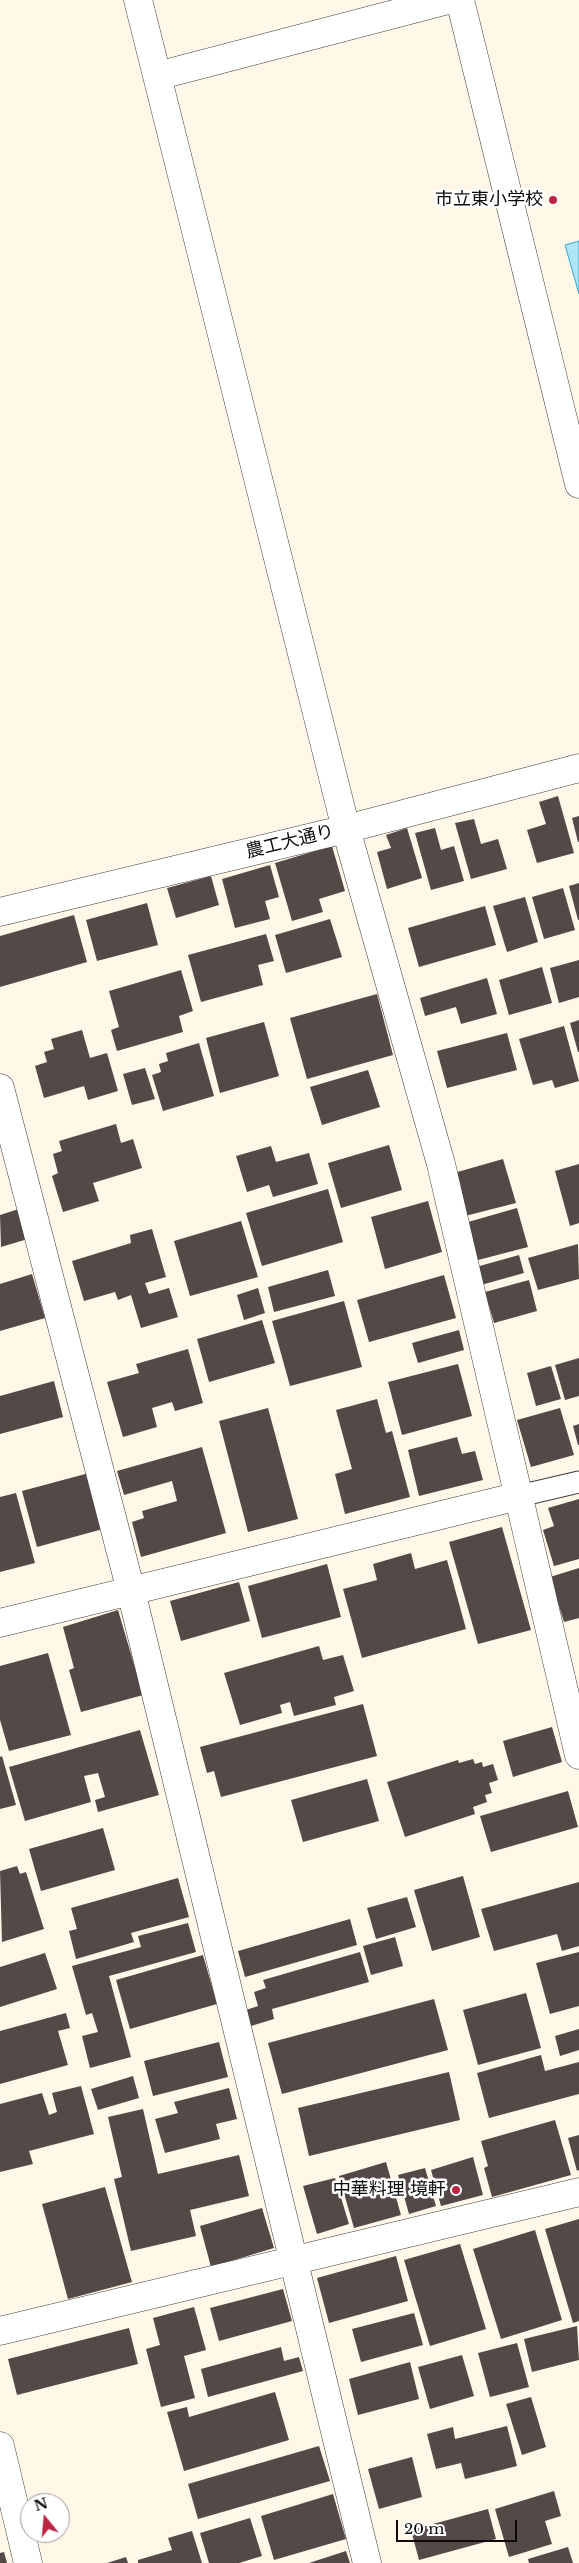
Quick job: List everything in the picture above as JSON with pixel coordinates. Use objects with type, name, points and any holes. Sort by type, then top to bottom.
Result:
[{"type":"street","points":[[138,0],[346,829],[440,1164],[579,1755]]},
{"type":"street","points":[[157,76],[448,0]]},
{"type":"street","points":[[460,0],[579,484]]},
{"type":"street","name":"農工大通り","points":[[0,912],[346,829],[579,768]]},
{"type":"street","points":[[0,1088],[130,1591],[367,2563]]},
{"type":"street","points":[[0,1623],[518,1496]]},
{"type":"street","points":[[0,2331],[579,2192]]},
{"type":"street","points":[[0,2446],[28,2563]]},
{"type":"lane","points":[[518,1496],[579,1482]]},
{"type":"water","points":[[579,241],[579,294],[565,245]]},
{"type":"building","points":[[558,796],[574,853],[537,863],[527,830],[546,824],[539,802]]},
{"type":"building","points":[[579,816],[579,842],[578,842],[572,818]]},
{"type":"building","points":[[474,819],[481,844],[498,839],[507,869],[471,879],[455,823]]},
{"type":"building","points":[[407,828],[422,878],[387,889],[377,852],[391,848],[386,835]]},
{"type":"building","points":[[435,828],[441,850],[454,846],[464,881],[431,890],[415,833]]},
{"type":"building","points":[[332,846],[345,891],[319,899],[323,912],[292,921],[275,863]]},
{"type":"building","points":[[270,865],[279,897],[265,901],[270,919],[235,928],[222,879]]},
{"type":"building","points":[[211,876],[219,905],[176,918],[167,888]]},
{"type":"building","points":[[579,883],[579,920],[578,920],[569,886]]},
{"type":"building","points":[[563,888],[575,930],[544,939],[532,897]]},
{"type":"building","points":[[525,897],[538,942],[507,952],[493,906]]},
{"type":"building","points":[[147,903],[158,945],[97,961],[86,920]]},
{"type":"building","points":[[485,906],[496,945],[419,967],[408,928]]},
{"type":"building","points":[[74,915],[87,962],[0,987],[0,936]]},
{"type":"building","points":[[330,919],[342,957],[286,973],[275,935]]},
{"type":"building","points":[[266,934],[274,961],[258,965],[263,985],[201,1002],[188,955]]},
{"type":"building","points":[[579,960],[579,997],[559,1003],[550,968]]},
{"type":"building","points":[[542,967],[552,1003],[509,1015],[499,980]]},
{"type":"building","points":[[181,970],[193,1011],[179,1016],[183,1032],[117,1051],[111,1030],[119,1027],[109,991]]},
{"type":"building","points":[[487,978],[497,1014],[461,1024],[456,1007],[425,1016],[420,998]]},
{"type":"building","points":[[377,994],[393,1055],[307,1079],[290,1018]]},
{"type":"building","points":[[579,1020],[579,1052],[578,1052],[570,1023]]},
{"type":"building","points":[[264,1022],[279,1076],[220,1093],[206,1038]]},
{"type":"building","points":[[564,1026],[579,1081],[555,1088],[552,1080],[533,1085],[519,1039]]},
{"type":"building","points":[[82,1030],[90,1058],[107,1053],[118,1091],[88,1100],[84,1086],[44,1098],[35,1066],[47,1062],[44,1052],[54,1049],[51,1039]]},
{"type":"building","points":[[507,1033],[517,1070],[447,1088],[437,1051]]},
{"type":"building","points":[[199,1043],[214,1096],[163,1111],[152,1075],[161,1072],[159,1064],[168,1061],[166,1053]]},
{"type":"building","points":[[145,1068],[155,1099],[132,1105],[123,1074]]},
{"type":"building","points":[[368,1070],[380,1107],[322,1125],[310,1087]]},
{"type":"building","points":[[116,1124],[121,1143],[133,1139],[142,1168],[93,1183],[99,1201],[63,1212],[52,1176],[58,1173],[53,1154],[62,1151],[59,1141]]},
{"type":"building","points":[[389,1145],[402,1190],[341,1208],[328,1163]]},
{"type":"building","points":[[271,1146],[276,1162],[309,1153],[318,1184],[273,1197],[269,1185],[247,1192],[236,1156]]},
{"type":"building","points":[[503,1159],[516,1203],[465,1216],[454,1173]]},
{"type":"building","points":[[579,1164],[579,1223],[570,1226],[555,1171]]},
{"type":"building","points":[[328,1189],[343,1242],[262,1266],[246,1213]]},
{"type":"building","points":[[428,1201],[442,1252],[385,1269],[371,1217]]},
{"type":"building","points":[[22,1208],[31,1238],[1,1247],[0,1215]]},
{"type":"building","points":[[517,1208],[528,1247],[478,1260],[468,1222]]},
{"type":"building","points":[[241,1221],[258,1277],[190,1296],[174,1241]]},
{"type":"building","points":[[152,1229],[166,1277],[145,1283],[149,1294],[169,1288],[178,1317],[141,1328],[131,1295],[118,1300],[115,1292],[84,1301],[72,1261],[131,1243],[130,1235]]},
{"type":"building","points":[[578,1244],[579,1279],[538,1290],[528,1258]]},
{"type":"building","points":[[519,1255],[524,1273],[481,1285],[476,1267]]},
{"type":"building","points":[[328,1270],[335,1296],[274,1312],[268,1287]]},
{"type":"building","points":[[32,1274],[45,1318],[0,1331],[0,1284]]},
{"type":"building","points":[[444,1275],[456,1318],[369,1342],[357,1300]]},
{"type":"building","points":[[529,1280],[537,1311],[494,1323],[485,1292]]},
{"type":"building","points":[[258,1288],[265,1313],[244,1320],[237,1295]]},
{"type":"building","points":[[344,1301],[362,1367],[290,1386],[272,1321]]},
{"type":"building","points":[[262,1320],[275,1363],[209,1382],[197,1339]]},
{"type":"building","points":[[459,1330],[464,1350],[418,1363],[412,1343]]},
{"type":"building","points":[[188,1349],[203,1403],[175,1411],[172,1402],[152,1408],[157,1427],[123,1437],[107,1382],[139,1373],[136,1364]]},
{"type":"building","points":[[579,1358],[579,1396],[565,1400],[555,1365]]},
{"type":"building","points":[[458,1364],[472,1416],[402,1435],[388,1382]]},
{"type":"building","points":[[551,1366],[561,1399],[536,1406],[527,1373]]},
{"type":"building","points":[[54,1381],[63,1417],[0,1434],[0,1396]]},
{"type":"building","points":[[377,1399],[386,1433],[392,1431],[410,1497],[345,1514],[335,1474],[352,1469],[336,1410]]},
{"type":"building","points":[[268,1408],[298,1519],[248,1532],[219,1421]]},
{"type":"building","points":[[560,1408],[574,1455],[531,1467],[517,1420]]},
{"type":"building","points":[[579,1424],[579,1445],[578,1445],[573,1426]]},
{"type":"building","points":[[457,1437],[462,1454],[475,1451],[483,1480],[419,1496],[408,1450]]},
{"type":"building","points":[[202,1447],[226,1533],[141,1557],[132,1522],[144,1518],[142,1511],[177,1501],[172,1481],[124,1495],[117,1471]]},
{"type":"building","points":[[89,1473],[103,1529],[37,1547],[22,1491]]},
{"type":"building","points":[[16,1493],[35,1563],[0,1572],[0,1497]]},
{"type":"building","points":[[579,1499],[579,1559],[554,1566],[543,1530],[554,1526],[548,1508]]},
{"type":"building","points":[[502,1527],[531,1630],[478,1644],[449,1542]]},
{"type":"building","points":[[411,1553],[415,1569],[447,1560],[466,1629],[362,1658],[343,1589],[377,1580],[373,1564]]},
{"type":"building","points":[[327,1564],[341,1617],[262,1638],[248,1586]]},
{"type":"building","points":[[579,1568],[579,1618],[564,1622],[550,1577]]},
{"type":"building","points":[[239,1582],[250,1621],[181,1641],[170,1601]]},
{"type":"building","points":[[118,1610],[143,1695],[81,1712],[69,1670],[74,1668],[63,1627]]},
{"type":"building","points":[[319,1646],[323,1660],[343,1655],[354,1691],[334,1697],[336,1705],[294,1716],[290,1702],[280,1705],[282,1713],[240,1725],[224,1673]]},
{"type":"building","points":[[48,1653],[71,1735],[9,1751],[0,1720],[0,1666]]},
{"type":"building","points":[[363,1704],[377,1756],[221,1797],[214,1771],[207,1773],[200,1747]]},
{"type":"building","points":[[552,1727],[562,1762],[513,1777],[503,1741]]},
{"type":"building","points":[[140,1730],[159,1795],[98,1812],[95,1800],[105,1797],[98,1773],[84,1776],[91,1802],[25,1821],[9,1767]]},
{"type":"building","points":[[2,1756],[16,1805],[0,1809],[0,1757]]},
{"type":"building","points":[[473,1759],[475,1764],[482,1762],[483,1767],[493,1764],[498,1780],[489,1783],[492,1793],[485,1795],[487,1802],[473,1807],[475,1814],[405,1837],[387,1782],[458,1760],[459,1763]]},
{"type":"building","points":[[367,1779],[379,1821],[303,1842],[291,1800]]},
{"type":"building","points":[[568,1791],[578,1827],[491,1852],[480,1816]]},
{"type":"building","points":[[103,1828],[115,1870],[41,1891],[29,1849]]},
{"type":"building","points":[[17,1866],[20,1874],[26,1872],[44,1929],[2,1942],[0,1871]]},
{"type":"building","points":[[463,1876],[480,1937],[432,1951],[414,1890]]},
{"type":"building","points":[[178,1878],[189,1917],[131,1933],[134,1942],[76,1959],[69,1931],[77,1929],[71,1908]]},
{"type":"building","points":[[579,1882],[579,1946],[562,1951],[557,1934],[494,1951],[481,1909]]},
{"type":"building","points":[[407,1897],[416,1927],[376,1939],[367,1908]]},
{"type":"building","points":[[350,1919],[357,1945],[245,1977],[238,1951]]},
{"type":"building","points":[[188,1923],[196,1952],[109,1976],[131,2057],[90,2068],[82,2036],[98,2032],[92,2013],[86,2015],[72,1966],[141,1947],[138,1936]]},
{"type":"building","points":[[395,1937],[403,1966],[371,1975],[363,1946]]},
{"type":"building","points":[[360,1952],[369,1982],[272,2009],[274,2019],[251,2026],[246,2010],[258,2006],[254,1992],[266,1988],[263,1980]]},
{"type":"building","points":[[579,1952],[579,2006],[550,2014],[536,1963]]},
{"type":"building","points":[[45,1953],[57,1989],[0,2007],[0,1967]]},
{"type":"building","points":[[203,1955],[217,2004],[130,2029],[116,1980]]},
{"type":"building","points":[[526,1993],[541,2048],[478,2065],[463,2010]]},
{"type":"building","points":[[434,1999],[448,2050],[282,2094],[268,2043]]},
{"type":"building","points":[[66,2013],[70,2028],[58,2031],[68,2065],[0,2084],[0,2031]]},
{"type":"building","points":[[579,2029],[579,2050],[560,2056],[555,2036]]},
{"type":"building","points":[[219,2042],[228,2077],[153,2096],[144,2061]]},
{"type":"building","points":[[541,2055],[545,2071],[579,2062],[579,2094],[489,2118],[477,2073]]},
{"type":"building","points":[[449,2072],[460,2120],[309,2156],[298,2108]]},
{"type":"building","points":[[133,2076],[139,2098],[98,2110],[91,2089]]},
{"type":"building","points":[[81,2086],[94,2134],[29,2151],[33,2164],[0,2172],[0,2104],[42,2093],[49,2115],[57,2112],[52,2093]]},
{"type":"building","points":[[229,2088],[237,2119],[216,2124],[220,2139],[165,2153],[155,2119],[178,2113],[174,2102]]},
{"type":"building","points":[[143,2109],[158,2174],[239,2155],[249,2196],[190,2210],[196,2236],[131,2251],[114,2179],[122,2177],[108,2117]]},
{"type":"building","points":[[555,2120],[571,2175],[492,2197],[484,2168],[488,2166],[481,2141]]},
{"type":"building","points":[[579,2135],[579,2170],[577,2171],[568,2138]]},
{"type":"building","points":[[473,2157],[483,2195],[441,2206],[431,2170]]},
{"type":"building","points":[[386,2162],[401,2215],[354,2228],[339,2176]]},
{"type":"building","points":[[425,2168],[436,2206],[409,2214],[398,2175]]},
{"type":"building","points":[[335,2178],[349,2224],[317,2234],[303,2186]]},
{"type":"building","points":[[105,2187],[132,2282],[68,2299],[42,2204]]},
{"type":"building","points":[[262,2208],[274,2248],[211,2267],[200,2226]]},
{"type":"building","points":[[579,2219],[579,2321],[573,2323],[545,2229]]},
{"type":"building","points":[[535,2230],[562,2320],[501,2339],[473,2249]]},
{"type":"building","points":[[460,2244],[486,2329],[430,2346],[404,2260]]},
{"type":"building","points":[[396,2256],[408,2301],[329,2323],[317,2278]]},
{"type":"building","points":[[283,2289],[292,2321],[219,2341],[210,2308]]},
{"type":"building","points":[[194,2307],[206,2350],[184,2356],[195,2398],[161,2407],[146,2349],[160,2345],[153,2318]]},
{"type":"building","points":[[414,2313],[423,2345],[361,2362],[352,2329]]},
{"type":"building","points":[[577,2326],[579,2360],[532,2372],[524,2339]]},
{"type":"building","points":[[129,2328],[138,2364],[17,2395],[8,2359]]},
{"type":"building","points":[[517,2343],[529,2387],[490,2397],[478,2353]]},
{"type":"building","points":[[281,2347],[284,2361],[299,2357],[303,2371],[208,2397],[201,2369]]},
{"type":"building","points":[[462,2355],[474,2396],[430,2409],[418,2367]]},
{"type":"building","points":[[410,2362],[419,2399],[358,2415],[349,2379]]},
{"type":"building","points":[[275,2392],[289,2440],[184,2471],[167,2412],[187,2407],[189,2417]]},
{"type":"building","points":[[531,2397],[546,2447],[522,2455],[506,2404]]},
{"type":"building","points":[[507,2426],[517,2466],[465,2479],[461,2463],[436,2469],[427,2434],[453,2427],[455,2439]]},
{"type":"building","points":[[319,2446],[330,2481],[198,2519],[188,2484]]},
{"type":"building","points":[[412,2457],[422,2497],[379,2509],[368,2469]]},
{"type":"building","points":[[554,2491],[561,2516],[545,2521],[552,2544],[509,2557],[495,2509]]},
{"type":"building","points":[[333,2494],[346,2539],[274,2560],[261,2516]]},
{"type":"building","points":[[488,2509],[496,2539],[419,2560],[411,2530]]},
{"type":"building","points":[[250,2518],[262,2556],[239,2563],[209,2563],[200,2533]]},
{"type":"building","points":[[192,2531],[202,2563],[138,2563],[138,2560],[172,2550],[168,2538]]},
{"type":"building","points":[[568,2547],[573,2563],[529,2563],[528,2559]]},
{"type":"building","points":[[346,2551],[350,2563],[309,2563]]},
{"type":"building","points":[[4,2552],[7,2563],[0,2563],[0,2553]]},
{"type":"building","points":[[126,2557],[128,2563],[107,2563]]},
{"type":"place","name":"市立東小学校","points":[[553,200]]},
{"type":"place","name":"中華料理 境軒","points":[[456,2190]]}]
